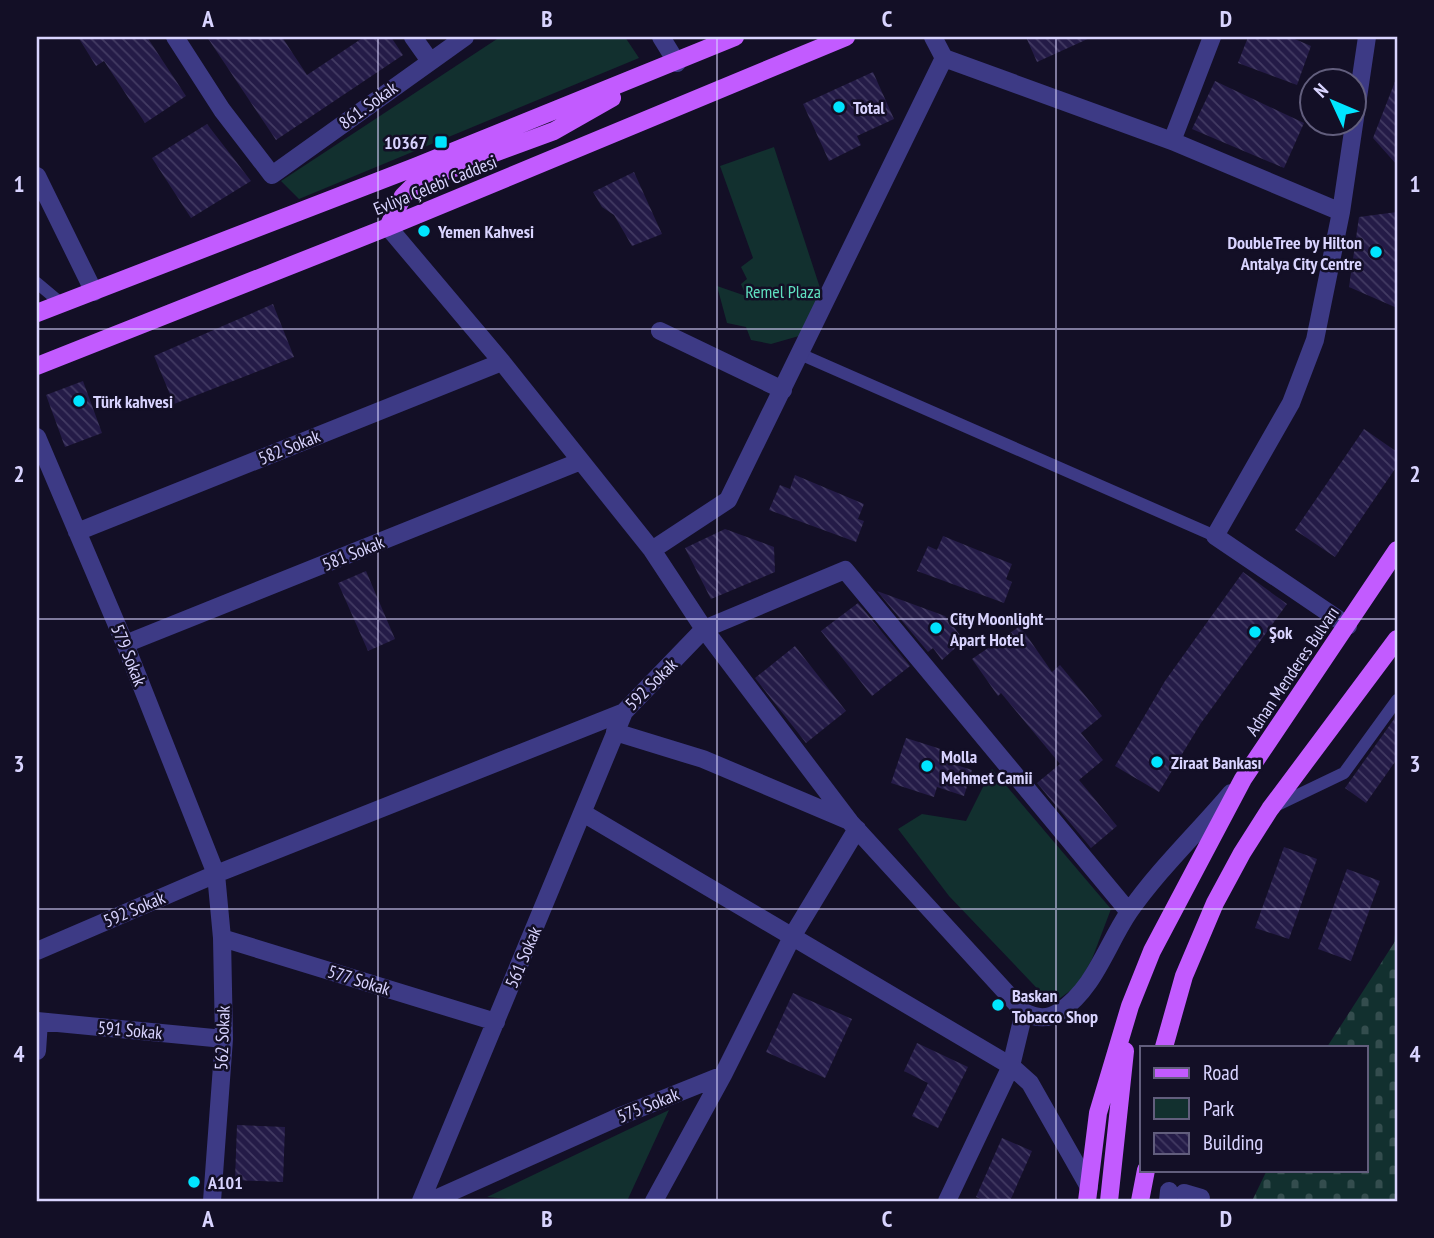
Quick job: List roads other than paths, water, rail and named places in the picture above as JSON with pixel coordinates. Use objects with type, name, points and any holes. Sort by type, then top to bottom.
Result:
[{"type":"main road","name":"Evliya Çelebi Caddesi","points":[[37,313],[677,63],[735,37]]},
{"type":"main road","name":"Evliya Çelebi Caddesi","points":[[37,366],[388,227],[846,37]]},
{"type":"main road","points":[[388,227],[403,196],[411,188],[435,175],[554,131],[677,63]]},
{"type":"main road","name":"Adnan Menderes Bulvarı","points":[[1088,1194],[1098,1114],[1130,1006],[1152,951],[1243,779],[1397,550]]},
{"type":"main road","points":[[1164,1046],[1184,976],[1215,903],[1270,808],[1397,639]]},
{"type":"main road","name":"Adnan Menderes Bulvarı","points":[[1108,1201],[1130,1006]]},
{"type":"main road","points":[[1140,1201],[1146,1172]]},
{"type":"main road","points":[[1146,1172],[1147,1201]]},
{"type":"street","name":"861. Sokak","points":[[176,37],[222,110],[272,175],[465,37]]},
{"type":"street","points":[[413,37],[430,61]]},
{"type":"street","points":[[661,37],[677,63]]},
{"type":"street","points":[[933,37],[944,58],[1172,141],[1341,212]]},
{"type":"street","points":[[1172,141],[1212,37]]},
{"type":"street","points":[[1348,626],[1215,536],[1294,395],[1315,340],[1341,212],[1367,37]]},
{"type":"street","points":[[652,550],[728,500],[944,58]]},
{"type":"street","points":[[37,177],[94,292]]},
{"type":"street","points":[[388,227],[502,362],[652,550],[704,629],[853,826],[1024,1012],[1036,1018],[1056,1014],[1073,1001],[1099,969],[1129,912],[1243,779]]},
{"type":"street","points":[[660,331],[783,390]]},
{"type":"street","name":"582 Sokak","points":[[77,532],[502,362]]},
{"type":"street","name":"579 Sokak","points":[[37,437],[125,644],[216,874]]},
{"type":"street","name":"581 Sokak","points":[[125,644],[581,461]]},
{"type":"street","name":"592 Sokak","points":[[37,951],[216,874],[624,712],[704,629],[845,570],[1129,912]]},
{"type":"street","name":"561 Sokak","points":[[421,1201],[624,712]]},
{"type":"street","points":[[615,732],[703,759],[853,826]]},
{"type":"street","points":[[583,813],[1011,1066],[1030,1083],[1088,1194]]},
{"type":"street","points":[[654,1201],[853,826]]},
{"type":"street","name":"562 Sokak","points":[[212,1201],[224,1039],[222,939],[216,874]]},
{"type":"street","name":"577 Sokak","points":[[222,939],[496,1022]]},
{"type":"street","points":[[947,1201],[1011,1066],[1024,1012]]},
{"type":"street","points":[[37,1051],[38,1021]]},
{"type":"street","name":"591 Sokak","points":[[38,1021],[224,1039]]},
{"type":"street","name":"575 Sokak","points":[[431,1201],[623,1115],[723,1075]]},
{"type":"lane","points":[[37,283],[62,304]]},
{"type":"lane","points":[[800,354],[1215,536]]},
{"type":"lane","points":[[1270,808],[1344,773],[1397,700]]},
{"type":"place","name":"Total","points":[[839,107]]},
{"type":"place","name":"10367","points":[[441,142]]},
{"type":"place","name":"Yemen Kahvesi","points":[[424,231]]},
{"type":"place","name":"DoubleTree by Hilton Antalya City Centre","points":[[1376,252]]},
{"type":"place","name":"Türk kahvesi","points":[[79,401]]},
{"type":"place","name":"City Moonlight Apart Hotel","points":[[936,628]]},
{"type":"place","name":"Şok","points":[[1255,632]]},
{"type":"place","name":"Ziraat Bankası","points":[[1157,762]]},
{"type":"place","name":"Molla Mehmet Camii","points":[[927,766]]},
{"type":"place","name":"Baskan Tobacco Shop","points":[[998,1005]]},
{"type":"place","name":"A101","points":[[194,1182]]},
{"type":"park label","name":"Remel Plaza","points":[[783,291]]}]
